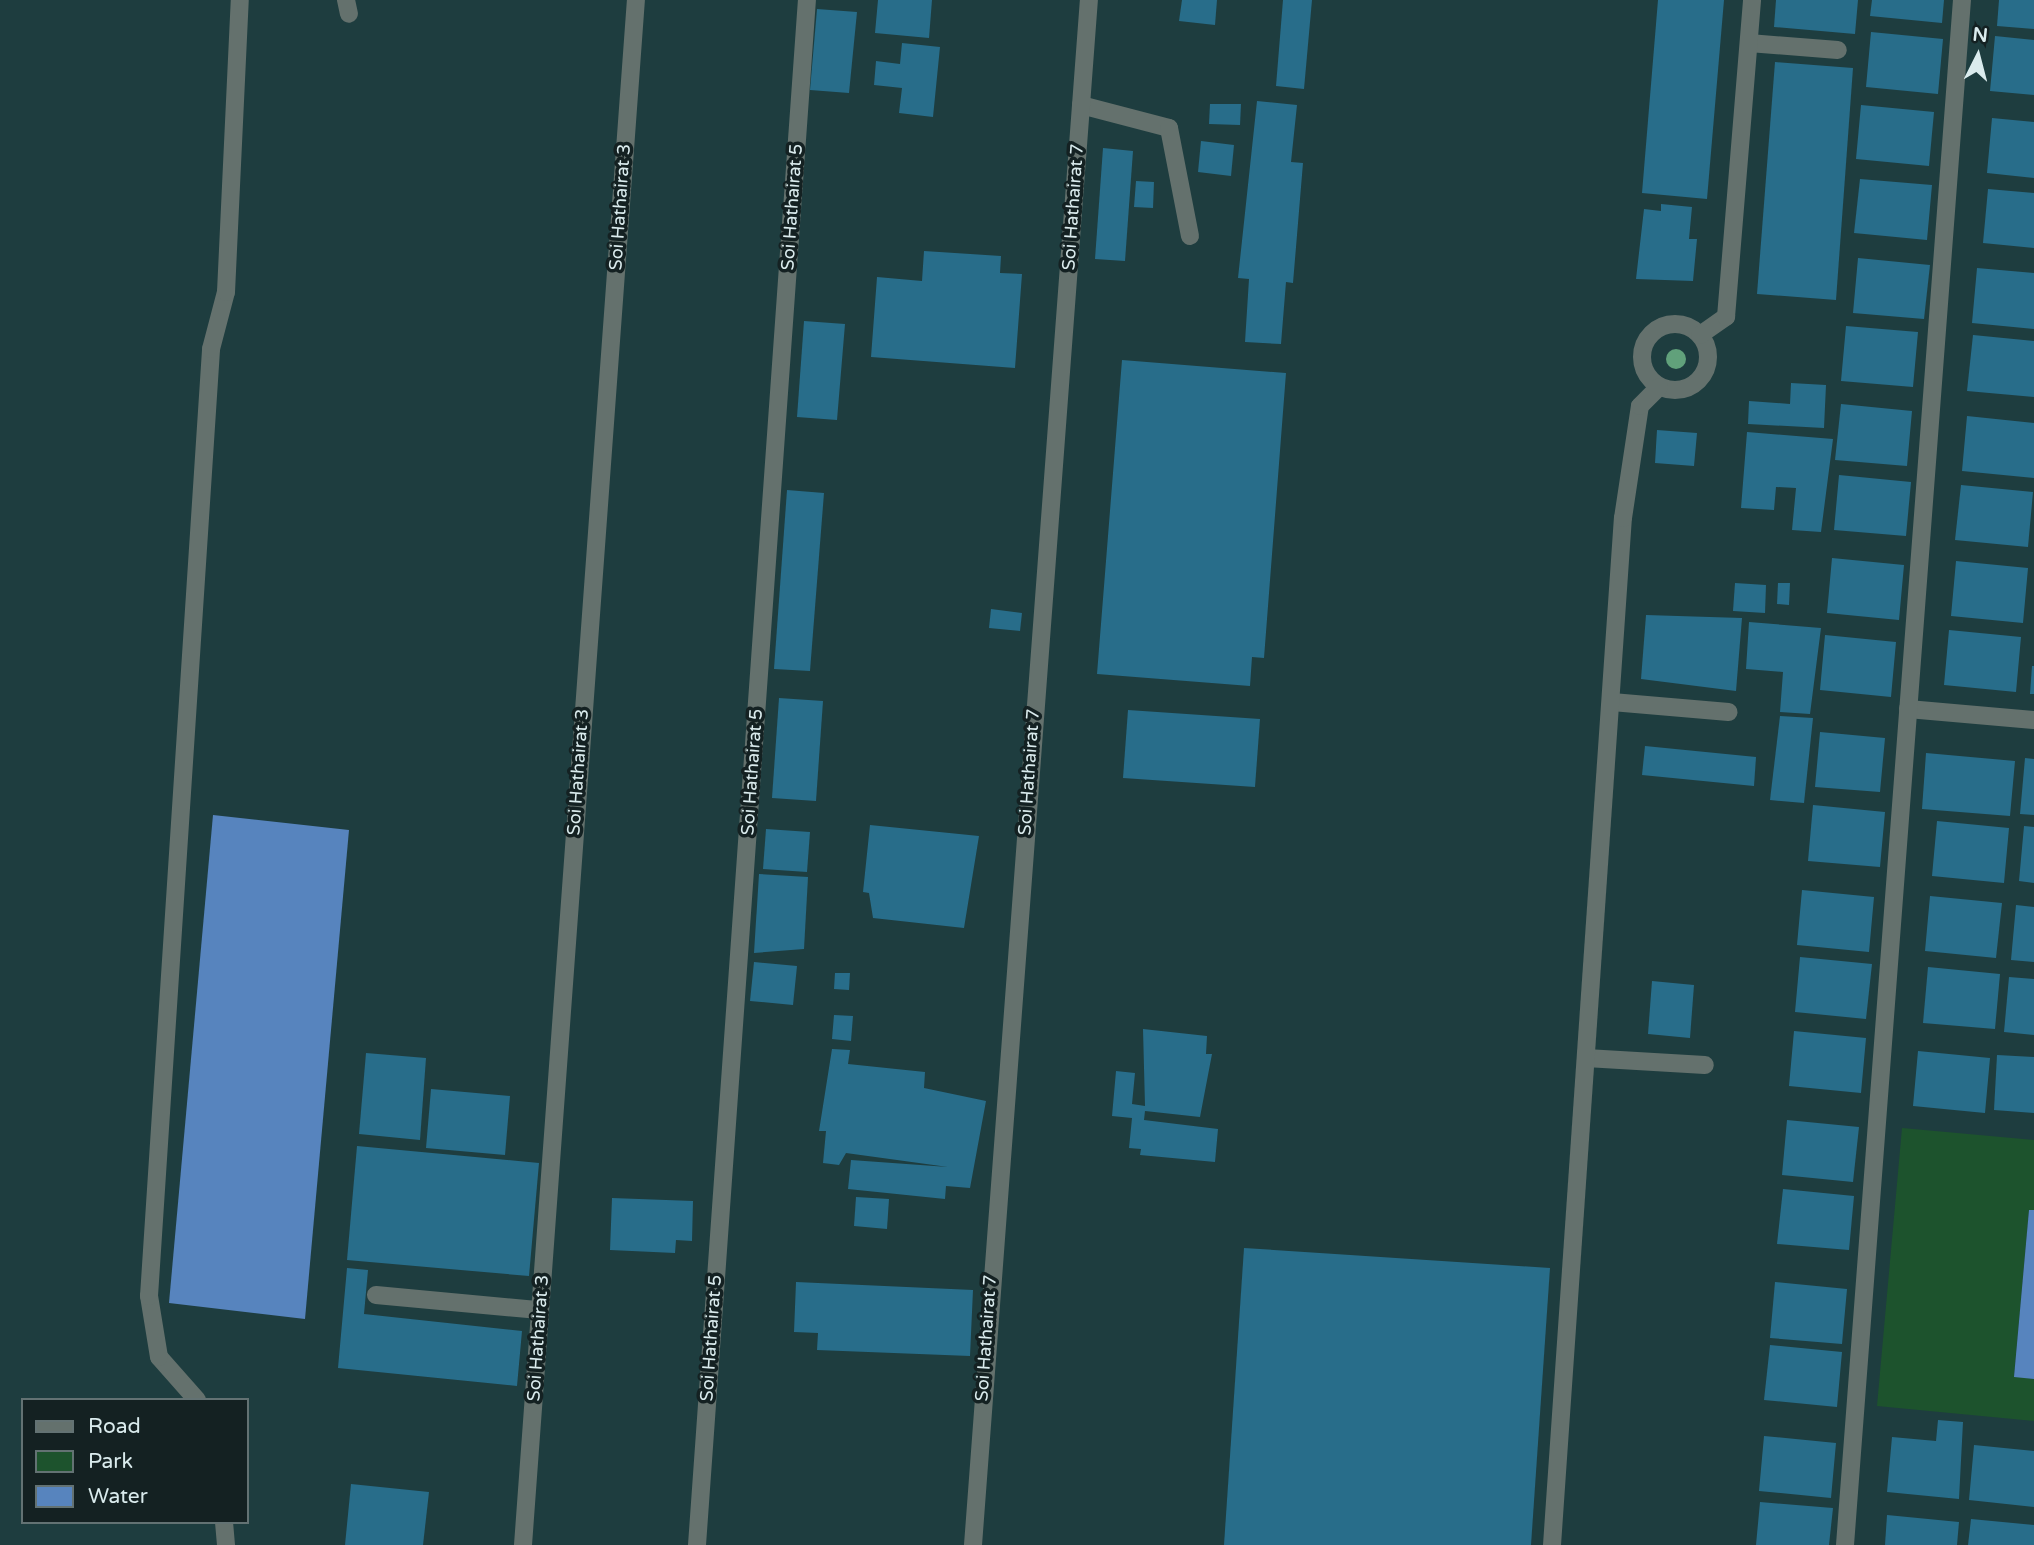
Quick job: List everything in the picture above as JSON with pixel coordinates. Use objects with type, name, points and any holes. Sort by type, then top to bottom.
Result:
[{"type":"street","points":[[195,1398],[159,1357],[149,1296],[211,349],[226,292],[240,0]]},
{"type":"street","name":"Soi Hathairat 3","points":[[523,1545],[636,0]]},
{"type":"street","name":"Soi Hathairat 5","points":[[697,1545],[807,0]]},
{"type":"street","name":"Soi Hathairat 7","points":[[973,1545],[1089,0]]},
{"type":"street","points":[[1700,335],[1726,317],[1752,0]]},
{"type":"street","points":[[1845,1545],[1962,0]]},
{"type":"street","points":[[1749,44],[1838,50]]},
{"type":"street","points":[[1081,105],[1170,128],[1190,236]]},
{"type":"street","points":[[1683,324],[1700,335],[1709,356],[1701,378],[1682,390],[1659,387],[1642,361],[1652,332],[1683,324]]},
{"type":"street","points":[[1552,1545],[1625,505],[1640,406],[1659,387]]},
{"type":"street","points":[[1612,702],[1729,712]]},
{"type":"street","points":[[1908,709],[2034,720]]},
{"type":"street","points":[[1586,1058],[1704,1065]]},
{"type":"street","points":[[376,1294],[540,1310]]},
{"type":"street","points":[[224,1524],[226,1545]]},
{"type":"green space","points":[[1902,1128],[2034,1140],[2034,1210],[2029,1210],[2014,1376],[2034,1379],[2034,1421],[1877,1406]]},
{"type":"water","points":[[213,815],[349,830],[305,1319],[169,1303]]},
{"type":"water","points":[[2029,1210],[2034,1210],[2034,1379],[2014,1377]]},
{"type":"building","points":[[878,0],[932,0],[929,38],[875,33]]},
{"type":"building","points":[[1182,0],[1217,0],[1215,25],[1179,21]]},
{"type":"building","points":[[1283,0],[1312,0],[1304,89],[1276,86]]},
{"type":"building","points":[[1658,0],[1724,0],[1707,199],[1642,193]]},
{"type":"building","points":[[1776,0],[1858,0],[1855,34],[1774,27]]},
{"type":"building","points":[[1872,0],[1944,0],[1942,23],[1870,16]]},
{"type":"building","points":[[1999,0],[2034,0],[2034,29],[1997,26]]},
{"type":"building","points":[[817,9],[857,12],[849,93],[810,90]]},
{"type":"building","points":[[1871,32],[1943,39],[1938,94],[1866,87]]},
{"type":"building","points":[[1995,36],[2034,40],[2034,95],[1990,91]]},
{"type":"building","points":[[902,43],[940,47],[933,117],[899,113],[902,88],[874,85],[876,61],[900,64]]},
{"type":"building","points":[[1775,62],[1853,68],[1836,300],[1757,294]]},
{"type":"building","points":[[1257,101],[1297,105],[1291,162],[1303,163],[1293,283],[1286,282],[1281,344],[1245,342],[1249,279],[1238,278]]},
{"type":"building","points":[[1210,104],[1241,104],[1240,125],[1209,124]]},
{"type":"building","points":[[1861,105],[1934,112],[1929,166],[1856,159]]},
{"type":"building","points":[[1992,118],[2034,122],[2034,178],[1987,173]]},
{"type":"building","points":[[1201,141],[1234,145],[1231,176],[1198,172]]},
{"type":"building","points":[[1103,148],[1133,151],[1125,261],[1095,259]]},
{"type":"building","points":[[1860,179],[1932,185],[1927,240],[1854,233]]},
{"type":"building","points":[[1136,181],[1154,182],[1153,208],[1134,207]]},
{"type":"building","points":[[1988,189],[2034,193],[2034,248],[1983,243]]},
{"type":"building","points":[[1661,204],[1692,207],[1689,239],[1697,239],[1693,281],[1636,279],[1644,209],[1661,211]]},
{"type":"building","points":[[924,251],[1001,256],[1000,273],[1022,274],[1015,368],[871,357],[877,277],[922,281]]},
{"type":"building","points":[[1858,258],[1930,265],[1924,319],[1853,313]]},
{"type":"building","points":[[1977,268],[2034,273],[2034,329],[1972,323]]},
{"type":"building","points":[[804,321],[845,324],[837,420],[797,417]]},
{"type":"building","points":[[1846,326],[1918,332],[1913,387],[1841,381]]},
{"type":"building","points":[[1973,335],[2034,341],[2034,397],[1967,391]]},
{"type":"building","points":[[1122,360],[1286,373],[1264,658],[1252,657],[1250,686],[1097,674]]},
{"type":"building","points":[[1791,383],[1826,385],[1824,428],[1748,424],[1749,401],[1790,404]]},
{"type":"building","points":[[1841,404],[1912,411],[1907,466],[1835,460]]},
{"type":"building","points":[[1967,416],[2034,423],[2034,478],[1962,471]]},
{"type":"building","points":[[1657,430],[1697,433],[1694,466],[1655,463]]},
{"type":"building","points":[[1747,432],[1833,439],[1821,532],[1792,530],[1796,488],[1776,487],[1774,510],[1741,508]]},
{"type":"building","points":[[1839,475],[1911,482],[1906,536],[1834,530]]},
{"type":"building","points":[[1961,485],[2033,492],[2028,547],[1955,540]]},
{"type":"building","points":[[787,490],[824,493],[810,671],[774,669]]},
{"type":"building","points":[[1832,558],[1904,565],[1899,620],[1827,613]]},
{"type":"building","points":[[1956,561],[2028,568],[2023,623],[1951,616]]},
{"type":"building","points":[[1735,583],[1766,585],[1765,613],[1733,611]]},
{"type":"building","points":[[1778,583],[1790,583],[1789,605],[1777,604]]},
{"type":"building","points":[[991,609],[1022,613],[1020,631],[989,628]]},
{"type":"building","points":[[1646,615],[1742,618],[1736,691],[1641,679]]},
{"type":"building","points":[[1749,622],[1821,628],[1810,714],[1780,712],[1783,672],[1746,669]]},
{"type":"building","points":[[1949,630],[2021,637],[2016,692],[1944,685]]},
{"type":"building","points":[[1825,635],[1896,642],[1891,697],[1820,690]]},
{"type":"building","points":[[2032,666],[2034,694],[2030,694]]},
{"type":"building","points":[[779,698],[823,701],[816,801],[772,798]]},
{"type":"building","points":[[1128,710],[1260,719],[1255,787],[1123,778]]},
{"type":"building","points":[[1780,716],[1813,718],[1804,803],[1770,800]]},
{"type":"building","points":[[1820,732],[1885,738],[1880,792],[1815,787]]},
{"type":"building","points":[[1645,746],[1756,757],[1754,786],[1642,775]]},
{"type":"building","points":[[1926,753],[2015,761],[2010,816],[1922,809]]},
{"type":"building","points":[[2025,758],[2034,759],[2034,815],[2020,814]]},
{"type":"building","points":[[1813,805],[1885,812],[1880,867],[1808,861]]},
{"type":"building","points":[[1937,821],[2009,828],[2004,883],[1932,876]]},
{"type":"building","points":[[870,825],[979,836],[964,928],[873,918],[869,893],[863,892]]},
{"type":"building","points":[[2024,826],[2034,827],[2034,883],[2019,881]]},
{"type":"building","points":[[766,829],[810,832],[807,872],[763,869]]},
{"type":"building","points":[[759,874],[808,877],[804,949],[754,953]]},
{"type":"building","points":[[1802,890],[1874,897],[1869,952],[1797,945]]},
{"type":"building","points":[[1930,896],[2002,903],[1996,958],[1925,951]]},
{"type":"building","points":[[2016,905],[2034,907],[2034,962],[2011,960]]},
{"type":"building","points":[[1800,957],[1872,964],[1866,1019],[1795,1012]]},
{"type":"building","points":[[754,962],[797,966],[793,1005],[750,1001]]},
{"type":"building","points":[[1928,967],[2000,974],[1995,1029],[1923,1023]]},
{"type":"building","points":[[835,973],[850,973],[849,990],[834,989]]},
{"type":"building","points":[[2009,977],[2034,979],[2034,1035],[2004,1032]]},
{"type":"building","points":[[1652,981],[1694,985],[1690,1038],[1648,1034]]},
{"type":"building","points":[[834,1015],[853,1016],[851,1041],[832,1039]]},
{"type":"building","points":[[1143,1029],[1207,1036],[1206,1054],[1212,1054],[1200,1117],[1145,1111],[1144,1120],[1218,1129],[1215,1162],[1140,1155],[1141,1149],[1129,1148],[1132,1118],[1112,1116],[1116,1071],[1135,1073],[1132,1104],[1145,1106]]},
{"type":"building","points":[[1794,1031],[1866,1038],[1861,1093],[1789,1086]]},
{"type":"building","points":[[832,1049],[850,1050],[848,1064],[925,1072],[924,1088],[986,1101],[970,1188],[946,1186],[945,1199],[848,1189],[851,1160],[948,1167],[846,1153],[839,1165],[823,1163],[826,1131],[819,1131]]},
{"type":"building","points":[[1918,1051],[1990,1058],[1985,1113],[1913,1106]]},
{"type":"building","points":[[366,1053],[426,1058],[420,1140],[359,1134]]},
{"type":"building","points":[[1997,1055],[2034,1057],[2034,1113],[1994,1110]]},
{"type":"building","points":[[431,1089],[510,1096],[505,1155],[426,1148]]},
{"type":"building","points":[[1787,1120],[1859,1127],[1853,1182],[1782,1175]]},
{"type":"building","points":[[357,1146],[539,1163],[529,1276],[347,1260]]},
{"type":"building","points":[[1783,1189],[1854,1196],[1849,1250],[1777,1244]]},
{"type":"building","points":[[856,1197],[889,1199],[887,1229],[854,1226]]},
{"type":"building","points":[[612,1198],[693,1201],[692,1241],[676,1240],[675,1253],[610,1250]]},
{"type":"building","points":[[1244,1248],[1550,1268],[1531,1545],[1224,1545]]},
{"type":"building","points":[[347,1268],[368,1270],[364,1314],[522,1331],[517,1386],[338,1368]]},
{"type":"building","points":[[796,1282],[973,1290],[970,1356],[817,1350],[818,1333],[794,1332]]},
{"type":"building","points":[[1775,1282],[1847,1289],[1842,1344],[1770,1338]]},
{"type":"building","points":[[1770,1345],[1842,1352],[1837,1407],[1764,1400]]},
{"type":"building","points":[[1938,1420],[1963,1422],[1959,1499],[1887,1492],[1892,1437],[1936,1441]]},
{"type":"building","points":[[1764,1436],[1836,1443],[1831,1498],[1759,1491]]},
{"type":"building","points":[[1974,1445],[2034,1451],[2034,1507],[1969,1500]]},
{"type":"building","points":[[351,1484],[429,1492],[423,1545],[345,1545]]},
{"type":"building","points":[[1760,1502],[1833,1508],[1829,1545],[1756,1545]]},
{"type":"building","points":[[1887,1515],[1959,1522],[1957,1545],[1885,1545]]},
{"type":"building","points":[[1971,1519],[2034,1525],[2034,1545],[1968,1545]]}]
